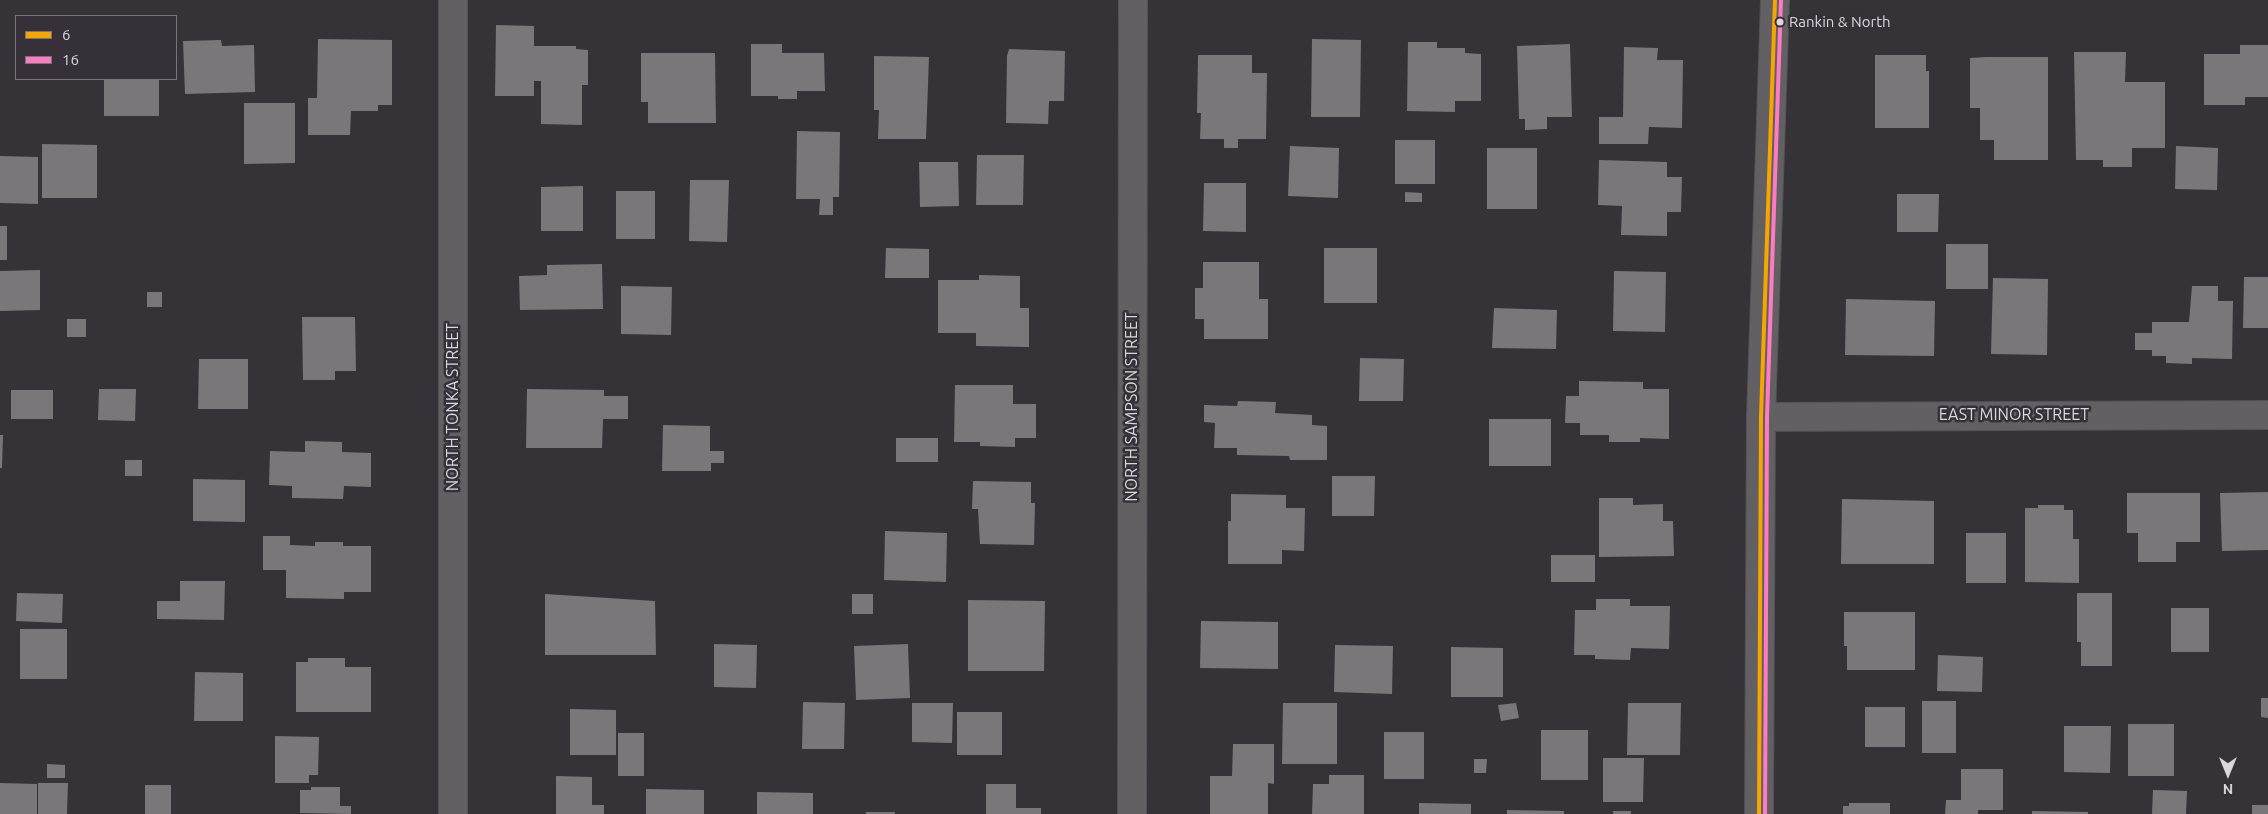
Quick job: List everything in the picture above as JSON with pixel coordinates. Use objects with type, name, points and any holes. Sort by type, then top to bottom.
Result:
[{"type":"street","name":"NORTH TONKA STREET","points":[[453,0],[453,814]]},
{"type":"street","name":"NORTH SAMPSON STREET","points":[[1132,814],[1133,0]]},
{"type":"street","points":[[1759,814],[1761,417],[1775,0]]},
{"type":"street","name":"EAST MINOR STREET","points":[[1761,417],[2268,415]]},
{"type":"building","points":[[496,25],[534,26],[534,46],[576,46],[576,49],[588,50],[588,85],[582,85],[582,125],[541,124],[541,81],[534,81],[534,96],[495,96]]},
{"type":"building","points":[[318,39],[392,40],[392,105],[378,105],[378,111],[351,111],[350,135],[308,135],[308,98],[317,98]]},
{"type":"building","points":[[1312,39],[1361,40],[1360,117],[1311,117]]},
{"type":"building","points":[[221,40],[222,46],[254,45],[255,92],[185,94],[183,41]]},
{"type":"building","points":[[1408,42],[1437,42],[1437,48],[1465,48],[1465,53],[1481,54],[1481,101],[1455,101],[1455,112],[1407,111]]},
{"type":"building","points":[[751,44],[782,44],[782,53],[824,53],[825,91],[797,91],[797,99],[778,99],[778,96],[751,96]]},
{"type":"building","points":[[1570,44],[1572,117],[1547,117],[1547,129],[1525,130],[1525,119],[1519,119],[1517,46]]},
{"type":"building","points":[[2240,45],[2268,45],[2268,97],[2245,97],[2245,105],[2204,105],[2204,54],[2240,54]]},
{"type":"building","points":[[1624,47],[1658,48],[1657,60],[1683,60],[1682,128],[1649,127],[1648,144],[1599,144],[1599,117],[1623,117]]},
{"type":"building","points":[[1009,49],[1065,51],[1064,101],[1049,101],[1048,124],[1006,123],[1007,56]]},
{"type":"building","points":[[2074,52],[2126,52],[2125,82],[2165,82],[2165,148],[2132,148],[2132,167],[2103,167],[2103,160],[2076,160]]},
{"type":"building","points":[[641,53],[715,53],[716,123],[648,123],[648,102],[641,102]]},
{"type":"building","points":[[1198,55],[1252,55],[1252,73],[1267,73],[1266,139],[1238,139],[1238,148],[1224,148],[1224,139],[1200,139],[1201,113],[1197,113]]},
{"type":"building","points":[[1875,55],[1926,55],[1926,71],[1929,71],[1929,128],[1875,128]]},
{"type":"building","points":[[874,56],[929,57],[926,139],[878,139],[879,110],[874,110]]},
{"type":"building","points":[[2048,57],[2048,160],[1994,160],[1994,140],[1980,140],[1980,108],[1970,108],[1970,58]]},
{"type":"building","points":[[104,80],[159,80],[159,116],[104,116]]},
{"type":"building","points":[[244,103],[295,103],[295,163],[244,164]]},
{"type":"building","points":[[797,131],[840,132],[839,197],[833,197],[833,215],[819,215],[820,199],[796,199]]},
{"type":"building","points":[[1395,140],[1435,140],[1435,184],[1395,184]]},
{"type":"building","points":[[42,144],[97,145],[97,198],[42,198]]},
{"type":"building","points":[[1290,146],[1339,148],[1338,198],[1288,196]]},
{"type":"building","points":[[2176,146],[2218,148],[2217,190],[2175,189]]},
{"type":"building","points":[[1487,148],[1537,148],[1537,209],[1487,209]]},
{"type":"building","points":[[977,155],[1024,155],[1023,205],[976,205]]},
{"type":"building","points":[[0,156],[38,157],[38,204],[0,203]]},
{"type":"building","points":[[1599,160],[1667,162],[1667,177],[1682,177],[1681,212],[1667,212],[1667,236],[1621,235],[1622,206],[1598,205]]},
{"type":"building","points":[[919,162],[958,162],[959,206],[920,207]]},
{"type":"building","points":[[690,180],[729,180],[727,242],[689,241]]},
{"type":"building","points":[[1204,183],[1246,183],[1246,232],[1203,231]]},
{"type":"building","points":[[583,186],[583,231],[541,231],[541,187]]},
{"type":"building","points":[[616,191],[655,191],[655,239],[616,239]]},
{"type":"building","points":[[1405,192],[1422,193],[1422,202],[1405,202]]},
{"type":"building","points":[[1897,194],[1939,194],[1938,232],[1897,232]]},
{"type":"building","points":[[0,226],[7,226],[7,260],[0,260]]},
{"type":"building","points":[[1946,244],[1988,244],[1988,289],[1946,289]]},
{"type":"building","points":[[886,248],[929,249],[929,278],[885,278]]},
{"type":"building","points":[[1324,248],[1377,248],[1377,303],[1324,303]]},
{"type":"building","points":[[1203,262],[1259,262],[1259,299],[1268,299],[1268,339],[1204,339],[1204,319],[1195,319],[1195,288],[1203,288]]},
{"type":"building","points":[[602,264],[603,309],[520,310],[519,276],[547,275],[547,265]]},
{"type":"building","points":[[40,270],[40,310],[0,311],[0,271]]},
{"type":"building","points":[[1614,271],[1666,272],[1665,332],[1613,331]]},
{"type":"building","points":[[979,275],[1020,276],[1020,308],[1029,308],[1029,347],[976,346],[976,333],[938,333],[938,280],[979,280]]},
{"type":"building","points":[[2244,277],[2268,277],[2268,328],[2243,328]]},
{"type":"building","points":[[1993,278],[2048,279],[2047,355],[1991,354]]},
{"type":"building","points":[[621,286],[672,287],[671,335],[621,334]]},
{"type":"building","points":[[2192,286],[2218,286],[2218,301],[2233,301],[2232,359],[2192,358],[2192,364],[2166,363],[2166,356],[2152,356],[2152,350],[2135,350],[2135,333],[2152,333],[2152,322],[2189,322]]},
{"type":"building","points":[[147,292],[162,292],[162,307],[147,307]]},
{"type":"building","points":[[1846,299],[1935,301],[1934,356],[1845,355]]},
{"type":"building","points":[[1494,308],[1557,310],[1556,349],[1492,348]]},
{"type":"building","points":[[302,317],[355,317],[356,371],[335,371],[335,380],[303,380]]},
{"type":"building","points":[[67,319],[86,319],[86,337],[67,337]]},
{"type":"building","points":[[1360,358],[1404,359],[1403,401],[1359,401]]},
{"type":"building","points":[[199,359],[248,359],[248,409],[198,409]]},
{"type":"building","points":[[1579,381],[1643,382],[1643,389],[1669,389],[1669,439],[1640,438],[1640,442],[1609,442],[1609,435],[1580,435],[1580,423],[1565,423],[1566,396],[1579,396]]},
{"type":"building","points":[[955,385],[1013,385],[1013,404],[1036,404],[1036,438],[1015,438],[1015,447],[980,446],[980,442],[954,442]]},
{"type":"building","points":[[99,389],[136,389],[135,421],[98,420]]},
{"type":"building","points":[[527,389],[604,390],[604,396],[628,396],[628,419],[603,419],[602,448],[526,448]]},
{"type":"building","points":[[11,390],[53,390],[53,419],[11,419]]},
{"type":"building","points":[[1238,401],[1276,402],[1275,413],[1312,415],[1312,425],[1327,426],[1327,460],[1290,460],[1289,456],[1237,455],[1237,448],[1214,448],[1215,423],[1204,422],[1204,405],[1237,406]]},
{"type":"building","points":[[1489,419],[1551,419],[1551,466],[1489,466]]},
{"type":"building","points":[[663,425],[710,426],[710,451],[724,451],[724,463],[711,463],[711,471],[662,471]]},
{"type":"building","points":[[0,435],[3,435],[2,468],[0,468]]},
{"type":"building","points":[[896,438],[938,438],[938,462],[896,462]]},
{"type":"building","points":[[305,441],[342,442],[342,452],[371,453],[371,487],[344,486],[343,499],[292,498],[292,486],[269,485],[270,451],[305,452]]},
{"type":"building","points":[[125,460],[142,460],[142,476],[125,476]]},
{"type":"building","points":[[1332,476],[1375,476],[1374,516],[1332,516]]},
{"type":"building","points":[[193,479],[245,480],[245,522],[193,521]]},
{"type":"building","points":[[973,481],[1031,482],[1031,503],[1035,503],[1034,545],[980,544],[978,509],[972,509]]},
{"type":"building","points":[[2268,492],[2268,550],[2222,551],[2220,493]]},
{"type":"building","points":[[2127,493],[2200,493],[2200,542],[2176,542],[2176,562],[2138,562],[2138,533],[2127,533]]},
{"type":"building","points":[[1231,494],[1286,495],[1286,508],[1305,508],[1304,551],[1282,550],[1282,564],[1228,564],[1228,521],[1231,521]]},
{"type":"building","points":[[1599,498],[1633,498],[1633,505],[1663,504],[1663,521],[1673,521],[1674,556],[1599,557]]},
{"type":"building","points":[[1842,499],[1934,501],[1934,564],[1841,564]]},
{"type":"building","points":[[2038,505],[2064,505],[2064,510],[2073,510],[2073,539],[2079,539],[2079,583],[2025,582],[2025,508],[2038,508]]},
{"type":"building","points":[[885,531],[947,533],[946,582],[884,580]]},
{"type":"building","points":[[1966,533],[2006,533],[2006,583],[1966,583]]},
{"type":"building","points":[[263,536],[290,536],[290,545],[315,546],[315,542],[343,542],[343,546],[371,546],[371,592],[344,592],[344,599],[286,598],[286,570],[263,570]]},
{"type":"building","points":[[1551,555],[1595,555],[1595,582],[1551,582]]},
{"type":"building","points":[[180,581],[225,581],[224,620],[157,619],[157,601],[180,601]]},
{"type":"building","points":[[17,593],[63,594],[62,623],[16,621]]},
{"type":"building","points":[[2077,593],[2112,593],[2112,666],[2081,666],[2081,642],[2077,642]]},
{"type":"building","points":[[545,594],[655,601],[656,655],[545,655]]},
{"type":"building","points":[[852,594],[873,594],[873,614],[852,614]]},
{"type":"building","points":[[1596,599],[1630,599],[1630,606],[1670,606],[1669,649],[1631,648],[1630,660],[1595,659],[1595,655],[1574,655],[1575,610],[1596,610]]},
{"type":"building","points":[[968,600],[1045,601],[1044,671],[968,671]]},
{"type":"building","points":[[2171,608],[2209,608],[2209,652],[2171,652]]},
{"type":"building","points":[[1844,612],[1915,612],[1915,670],[1847,670],[1847,646],[1844,646]]},
{"type":"building","points":[[1201,621],[1278,622],[1278,669],[1200,668]]},
{"type":"building","points":[[20,629],[67,629],[67,679],[20,679]]},
{"type":"building","points":[[714,644],[757,645],[756,688],[714,687]]},
{"type":"building","points":[[908,644],[910,698],[856,700],[854,646]]},
{"type":"building","points":[[1335,645],[1393,646],[1392,694],[1334,692]]},
{"type":"building","points":[[1451,647],[1503,648],[1503,697],[1451,697]]},
{"type":"building","points":[[1938,655],[1983,657],[1982,692],[1937,691]]},
{"type":"building","points":[[308,658],[345,658],[345,667],[371,667],[371,712],[296,712],[296,662],[308,662]]},
{"type":"building","points":[[195,672],[243,673],[243,721],[194,721]]},
{"type":"building","points":[[2261,698],[2268,698],[2268,718],[2261,717]]},
{"type":"building","points":[[1922,701],[1956,701],[1956,753],[1922,753]]},
{"type":"building","points":[[803,702],[845,703],[844,749],[802,749]]},
{"type":"building","points":[[912,703],[953,703],[952,743],[912,742]]},
{"type":"building","points":[[1283,703],[1337,703],[1337,764],[1282,764]]},
{"type":"building","points":[[1516,703],[1519,718],[1501,721],[1498,705]]},
{"type":"building","points":[[1628,703],[1681,703],[1680,755],[1627,755]]},
{"type":"building","points":[[1865,707],[1905,707],[1905,747],[1865,747]]},
{"type":"building","points":[[570,709],[616,710],[616,755],[570,755]]},
{"type":"building","points":[[957,712],[1002,712],[1002,755],[957,755]]},
{"type":"building","points":[[2128,724],[2174,724],[2174,776],[2128,776]]},
{"type":"building","points":[[2064,726],[2111,726],[2110,773],[2064,772]]},
{"type":"building","points":[[1541,730],[1588,730],[1588,780],[1541,780]]},
{"type":"building","points":[[1384,732],[1424,732],[1424,779],[1384,779]]},
{"type":"building","points":[[618,733],[644,733],[644,776],[618,776]]},
{"type":"building","points":[[275,736],[319,737],[318,775],[309,775],[309,783],[275,783]]},
{"type":"building","points":[[1233,744],[1274,744],[1274,784],[1268,783],[1268,814],[1210,814],[1210,776],[1232,776]]},
{"type":"building","points":[[1603,758],[1644,758],[1643,802],[1603,802]]},
{"type":"building","points":[[1474,759],[1487,759],[1486,773],[1474,773]]},
{"type":"building","points":[[47,764],[65,765],[65,778],[47,778]]},
{"type":"building","points":[[1961,769],[2003,769],[2003,810],[1978,810],[1978,814],[1945,814],[1946,800],[1961,800]]},
{"type":"building","points":[[1329,775],[1364,775],[1364,814],[1312,814],[1313,784],[1329,784]]},
{"type":"building","points":[[556,776],[592,777],[592,805],[604,805],[604,814],[556,814]]},
{"type":"building","points":[[0,783],[37,784],[37,814],[0,814]]},
{"type":"building","points":[[38,783],[68,783],[67,814],[38,814]]},
{"type":"building","points":[[986,784],[1016,784],[1016,808],[1041,808],[1041,814],[986,814]]},
{"type":"building","points":[[145,785],[171,785],[171,814],[145,814]]},
{"type":"building","points":[[311,787],[340,787],[340,806],[351,806],[351,814],[300,813],[300,790],[311,790]]},
{"type":"building","points":[[646,789],[704,790],[704,814],[646,814]]},
{"type":"building","points":[[2153,790],[2187,791],[2186,814],[2152,814]]},
{"type":"building","points":[[757,792],[813,793],[813,814],[757,814]]},
{"type":"building","points":[[1419,803],[1471,804],[1471,814],[1419,814]]},
{"type":"building","points":[[1849,803],[1890,803],[1890,814],[1843,814],[1843,806],[1849,806]]},
{"type":"building","points":[[2252,805],[2268,805],[2268,814],[2252,814]]},
{"type":"building","points":[[1507,810],[1564,811],[1564,814],[1507,814]]},
{"type":"building","points":[[1613,811],[1631,811],[1631,814],[1613,814]]},
{"type":"building","points":[[2032,811],[2088,812],[2088,814],[2032,814]]},
{"type":"building","points":[[866,812],[895,812],[895,814],[866,814]]},
{"type":"transit line","name":"6","points":[[1759,814],[1761,417],[1775,0]]},
{"type":"transit line","name":"16","points":[[1765,814],[1767,417],[1781,0]]},
{"type":"place","name":"Rankin & North","points":[[1780,22]]}]
